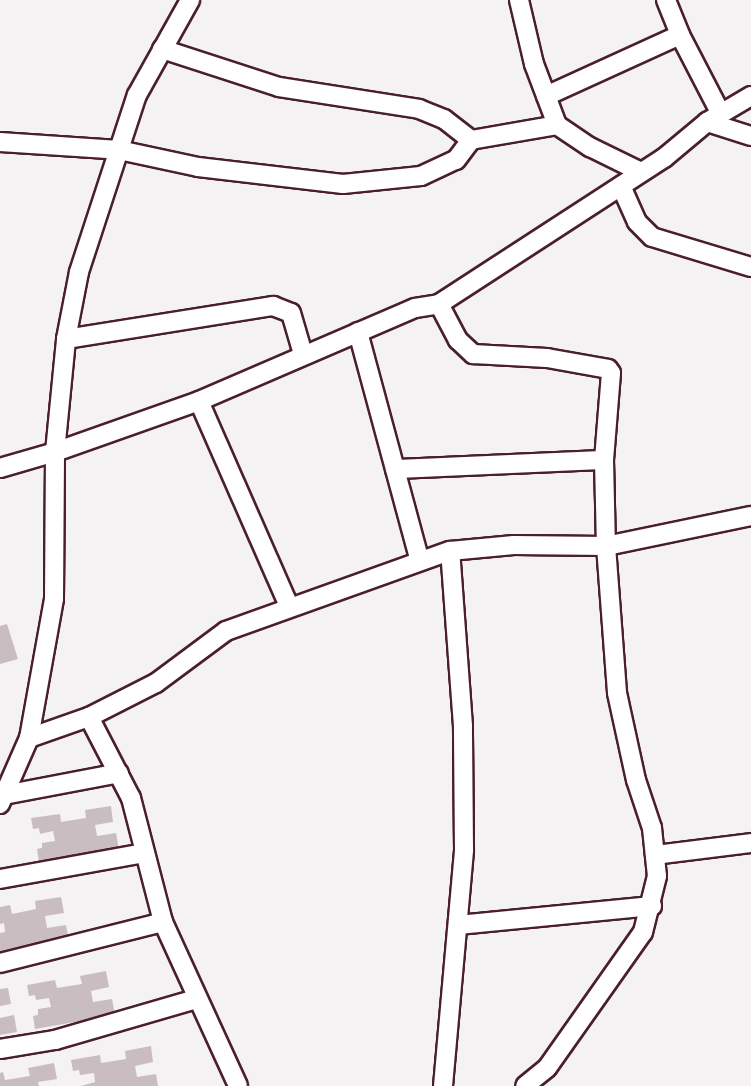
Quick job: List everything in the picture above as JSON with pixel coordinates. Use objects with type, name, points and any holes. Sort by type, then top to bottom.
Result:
[{"type":"street","points":[[2,799],[29,738],[54,598],[55,453],[66,339],[79,272],[137,95],[190,0]]},
{"type":"street","points":[[519,0],[546,96],[557,125],[590,147],[642,172]]},
{"type":"street","points":[[666,0],[714,118],[751,136]]},
{"type":"street","points":[[546,96],[680,35]]},
{"type":"street","points":[[162,49],[279,87],[419,110],[444,119],[471,140]]},
{"type":"street","points":[[0,468],[55,453],[199,401],[303,354],[416,308],[440,304],[642,172],[714,118],[751,96]]},
{"type":"street","points":[[0,142],[119,150],[198,166],[343,183],[421,176],[456,160],[471,140],[557,125]]},
{"type":"street","points":[[621,186],[637,222],[652,237],[751,269]]},
{"type":"street","points":[[440,304],[458,340],[473,354],[547,358],[610,371],[604,460],[606,546],[617,693],[636,780],[652,828],[657,876],[652,906],[642,932],[592,1009],[547,1068],[525,1086]]},
{"type":"street","points":[[66,339],[273,306],[291,313],[303,354]]},
{"type":"street","points":[[358,332],[420,561]]},
{"type":"street","points":[[199,401],[289,606]]},
{"type":"street","points":[[395,469],[604,460]]},
{"type":"street","points":[[29,738],[89,717],[171,673],[226,631],[289,606],[450,551],[514,545],[606,546],[751,516]]},
{"type":"street","points":[[442,1086],[464,849],[463,726],[450,551]]},
{"type":"street","points":[[89,717],[131,798],[164,922],[196,999],[238,1086]]},
{"type":"street","points":[[2,799],[119,773]]},
{"type":"street","points":[[655,855],[751,843]]},
{"type":"street","points":[[0,879],[144,853]]},
{"type":"street","points":[[458,925],[652,906]]},
{"type":"street","points":[[0,963],[164,922]]},
{"type":"street","points":[[0,1048],[55,1040],[196,999]]},
{"type":"building","points":[[7,624],[18,659],[0,664],[0,626]]},
{"type":"building","points":[[111,806],[113,822],[95,825],[97,836],[116,833],[119,850],[39,862],[37,849],[42,848],[42,843],[55,841],[53,831],[40,834],[39,828],[33,829],[31,818],[60,814],[61,822],[86,818],[85,810]]},
{"type":"building","points":[[61,897],[64,913],[45,916],[47,928],[66,925],[69,941],[0,952],[0,933],[5,932],[4,923],[0,924],[0,907],[10,905],[12,914],[36,909],[35,901]]},
{"type":"building","points":[[106,971],[109,987],[91,991],[93,1002],[112,999],[115,1015],[35,1029],[33,1016],[38,1015],[38,1009],[51,1007],[49,998],[36,1000],[35,995],[29,996],[27,985],[55,980],[57,988],[82,984],[80,976]]},
{"type":"building","points":[[8,988],[11,1004],[0,1006],[0,989]]},
{"type":"building","points":[[14,1015],[17,1032],[0,1035],[0,1018]]},
{"type":"building","points":[[151,1046],[153,1062],[135,1066],[137,1077],[156,1074],[158,1086],[81,1086],[95,1082],[94,1073],[80,1075],[79,1070],[73,1071],[71,1060],[100,1055],[101,1063],[126,1059],[125,1051]]},
{"type":"building","points":[[54,1063],[57,1079],[38,1082],[39,1086],[0,1086],[0,1073],[3,1072],[5,1080],[30,1076],[28,1068]]}]
